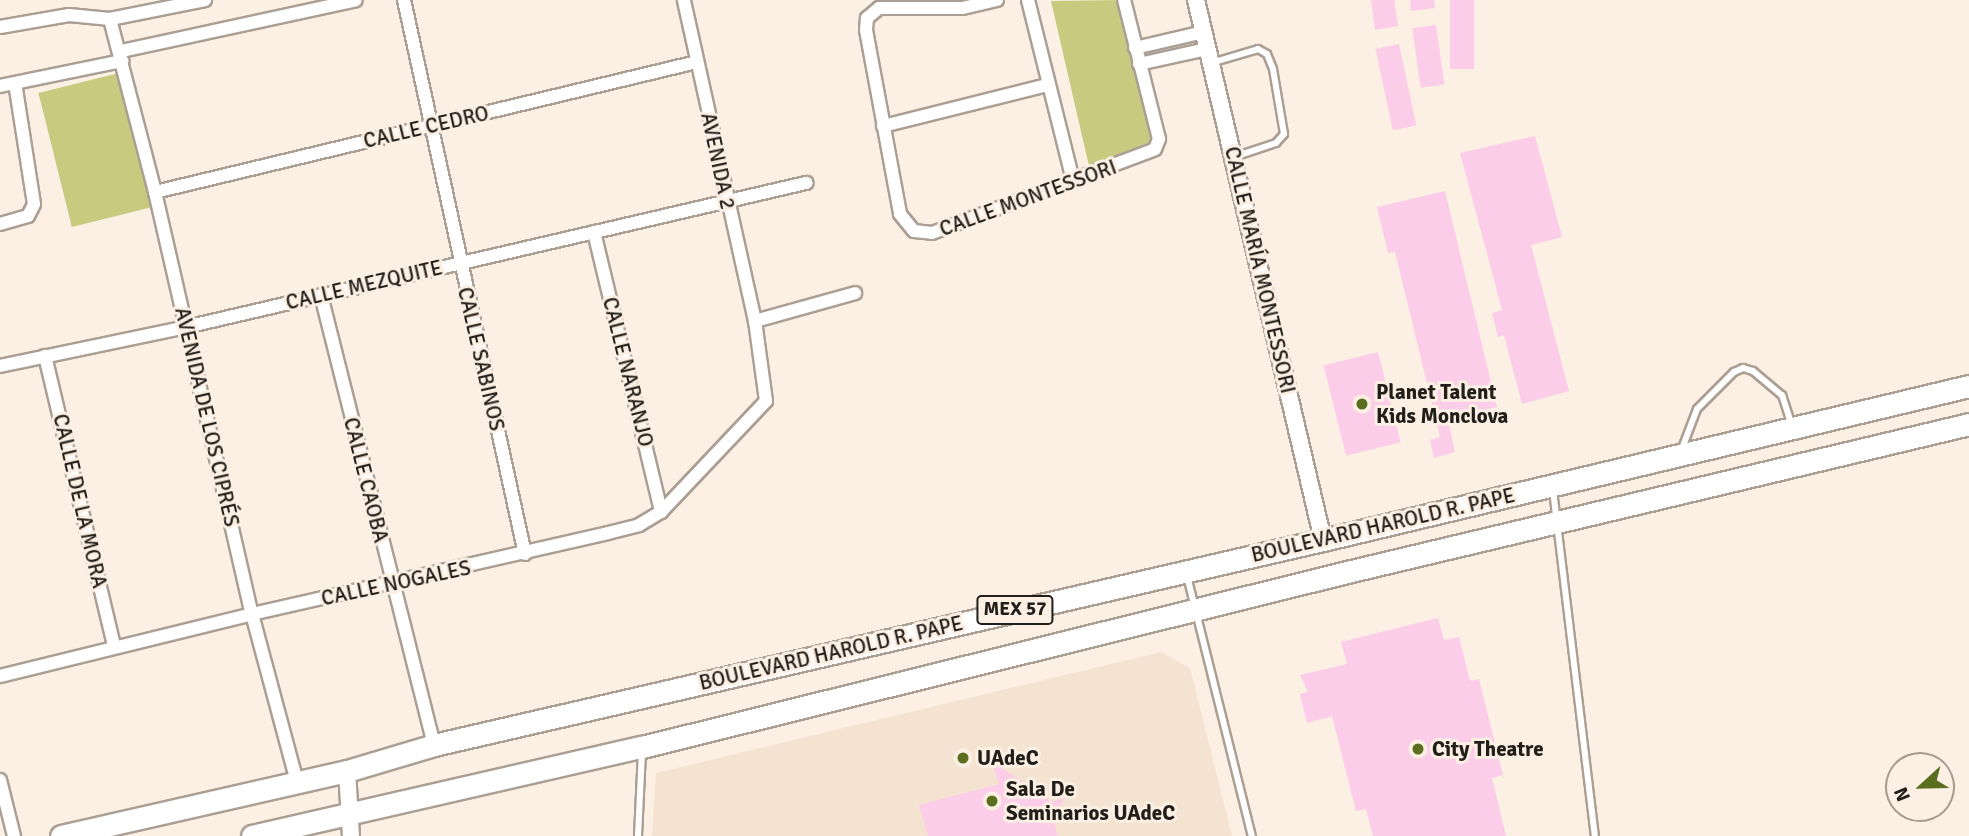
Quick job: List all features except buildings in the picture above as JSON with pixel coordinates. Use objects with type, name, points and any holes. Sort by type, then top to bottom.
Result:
[{"type":"highway","name":"BOULEVARD HAROLD R. PAPE","points":[[61,836],[346,771],[434,745],[1323,540],[1969,386]]},
{"type":"highway","name":"BOULEVARD HAROLD R. PAPE","points":[[252,836],[642,747],[1196,609],[1969,424]]},
{"type":"main road","name":"CALLE MARÍA MONTESSORI","points":[[1196,0],[1323,540]]},
{"type":"main road","points":[[346,771],[352,814],[351,836]]},
{"type":"street","points":[[0,27],[69,15],[110,19],[205,0]]},
{"type":"street","points":[[0,86],[356,0]]},
{"type":"street","name":"CALLE SABINOS","points":[[404,0],[459,262],[525,554]]},
{"type":"street","name":"AVENIDA 2","points":[[684,0],[755,321],[766,401],[752,418]]},
{"type":"street","name":"CALLE MONTESSORI","points":[[997,0],[962,8],[885,8],[871,12],[867,18],[866,30],[900,214],[914,231],[932,233],[1151,152],[1160,144],[1124,0]]},
{"type":"street","points":[[1028,0],[1073,181]]},
{"type":"street","name":"AVENIDA DE LOS CIPRÉS","points":[[110,19],[122,56],[155,192],[251,614],[297,782]]},
{"type":"street","points":[[1135,48],[1204,32]]},
{"type":"street","points":[[1139,64],[1209,56]]},
{"type":"street","name":"CALLE CEDRO","points":[[155,192],[697,62]]},
{"type":"street","points":[[0,224],[21,219],[33,210],[34,188],[15,83]]},
{"type":"street","points":[[883,126],[1047,85]]},
{"type":"street","name":"CALLE MEZQUITE","points":[[0,366],[186,327],[806,183]]},
{"type":"street","name":"CALLE NARANJO","points":[[594,232],[661,512]]},
{"type":"street","points":[[755,321],[855,293]]},
{"type":"street","name":"CALLE CAOBA","points":[[321,295],[434,745]]},
{"type":"street","name":"CALLE DE LA MORA","points":[[45,356],[114,646]]},
{"type":"street","name":"CALLE NOGALES","points":[[0,676],[114,646],[525,554],[639,525],[661,512],[752,418]]},
{"type":"street","points":[[0,780],[14,836]]},
{"type":"lane","points":[[1209,56],[1258,50],[1267,54],[1273,69],[1284,134],[1276,143],[1234,157]]},
{"type":"lane","points":[[1680,455],[1697,409],[1734,372],[1743,368],[1752,371],[1782,396],[1793,428]]},
{"type":"lane","points":[[1553,485],[1595,836]]},
{"type":"lane","points":[[1186,571],[1252,836]]},
{"type":"lane","points":[[638,836],[642,747]]},
{"type":"shaded area","name":"UAdeC","points":[[1161,652],[1190,668],[1232,836],[652,836],[656,773]]},
{"type":"green space","points":[[1123,0],[1155,140],[1089,166],[1051,1]]},
{"type":"green space","points":[[119,73],[152,207],[72,227],[38,93]]},
{"type":"place","name":"Planet Talent Kids Monclova","points":[[1362,404]]},
{"type":"place","name":"City Theatre","points":[[1418,749]]},
{"type":"place","name":"UAdeC","points":[[963,758]]},
{"type":"place","name":"Sala De Seminarios UAdeC","points":[[992,801]]}]
